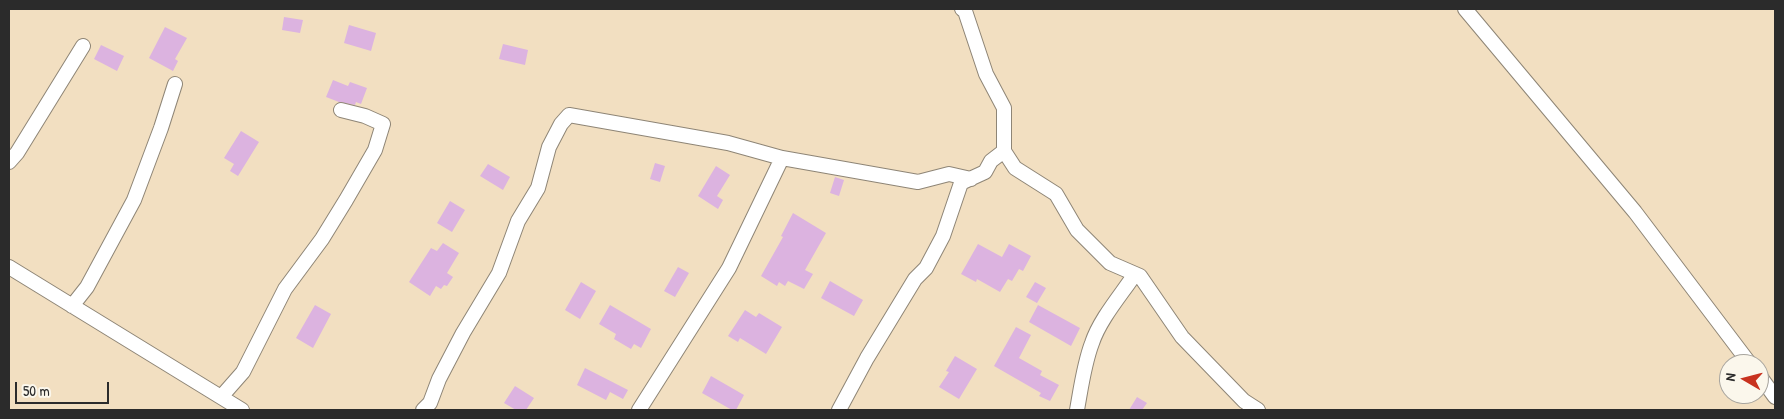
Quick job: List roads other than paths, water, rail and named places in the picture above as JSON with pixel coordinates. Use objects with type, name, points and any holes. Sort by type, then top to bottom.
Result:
[{"type":"street","points":[[962,9],[965,11],[986,74],[1004,108],[1004,151],[1015,168],[1056,194],[1077,230],[1110,263],[1140,276],[1182,337],[1244,401],[1258,410]]},
{"type":"street","points":[[1465,9],[1635,212],[1742,354]]},
{"type":"street","points":[[9,162],[17,153],[83,46]]},
{"type":"street","points":[[72,306],[87,287],[134,200],[175,84]]},
{"type":"street","points":[[221,398],[243,372],[286,289],[322,239],[375,150],[383,124],[366,116],[341,110]]},
{"type":"street","points":[[423,410],[430,403],[439,379],[462,333],[499,273],[518,220],[538,188],[549,147],[561,124],[570,116],[728,143],[782,158],[918,182],[948,174],[971,179]]},
{"type":"street","points":[[839,410],[867,358],[910,287],[926,268],[946,227],[962,183],[985,172],[991,161],[1004,151]]},
{"type":"street","points":[[639,410],[729,268],[782,158]]},
{"type":"street","points":[[9,267],[242,410]]},
{"type":"street","points":[[1077,410],[1085,365],[1092,341],[1110,310],[1135,274]]}]
